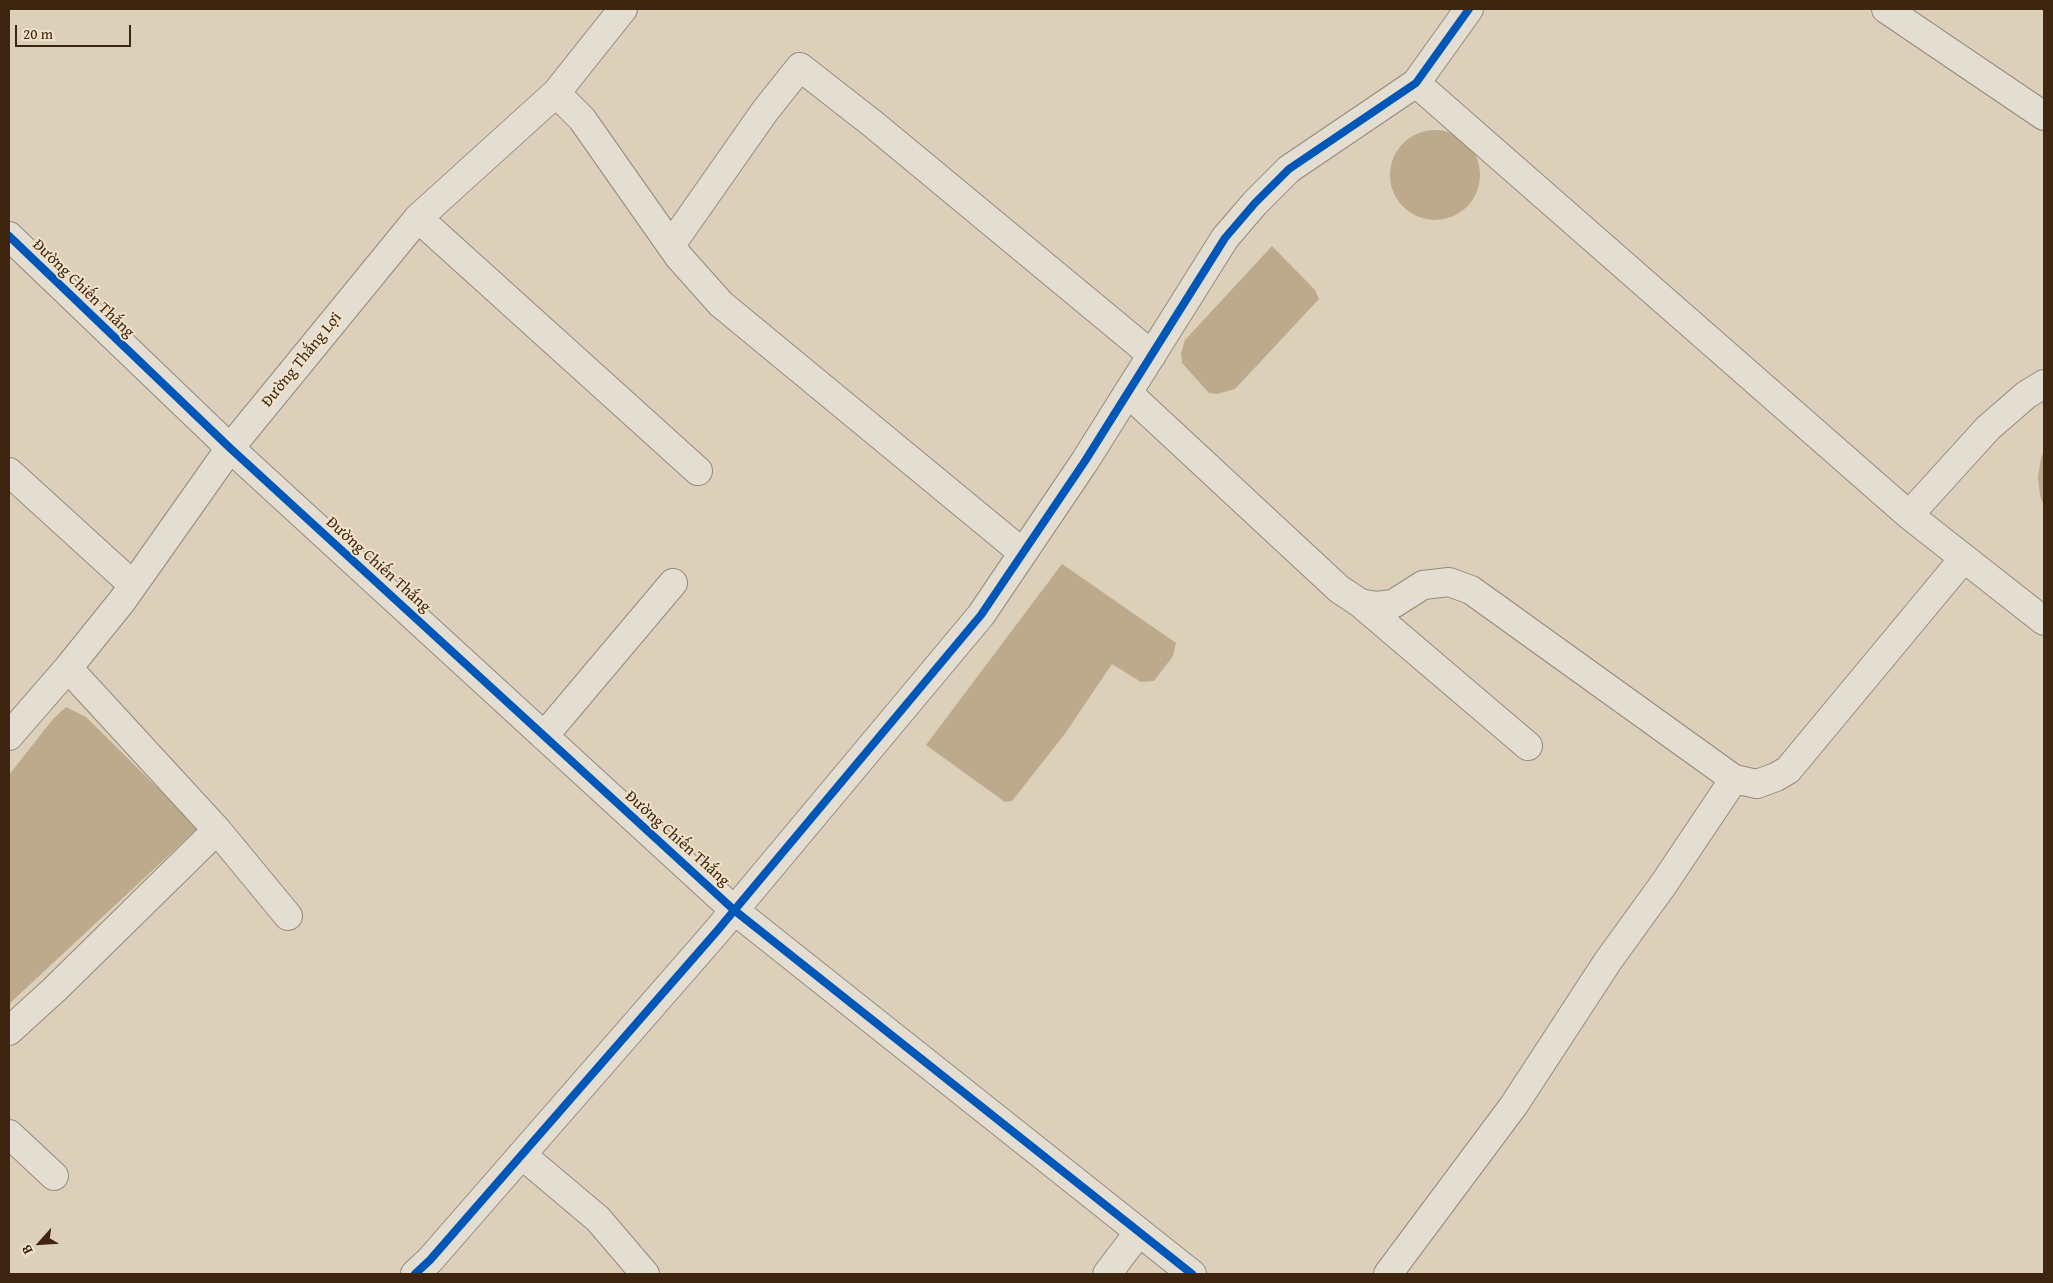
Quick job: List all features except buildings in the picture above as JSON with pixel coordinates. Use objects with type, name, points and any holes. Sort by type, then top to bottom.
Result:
[{"type":"street","name":"Đường Thắng Lợi","points":[[9,736],[68,668],[133,585],[230,448],[418,218],[556,93],[624,9]]},
{"type":"street","points":[[423,1267],[734,910],[981,615],[1085,461],[1225,238],[1255,203],[1289,169],[1416,84],[1469,9]]},
{"type":"street","points":[[1886,9],[2044,116]]},
{"type":"street","points":[[671,245],[766,111],[800,67],[1152,354]]},
{"type":"street","points":[[1416,84],[1909,515],[2044,621]]},
{"type":"street","points":[[556,93],[582,119],[679,257],[720,304],[1023,553]]},
{"type":"street","points":[[418,218],[698,471]]},
{"type":"street","name":"Đường Chiến Thắng","points":[[9,236],[230,448],[734,910],[1192,1274]]},
{"type":"street","points":[[1909,515],[1988,428],[2026,395],[2044,384]]},
{"type":"street","points":[[1128,393],[1339,589],[1360,603],[1528,746]]},
{"type":"street","points":[[9,472],[133,585]]},
{"type":"street","points":[[1360,603],[1376,606],[1392,604],[1423,584],[1449,582],[1471,590],[1734,779],[1757,784],[1788,770],[1964,558]]},
{"type":"street","points":[[544,736],[673,584]]},
{"type":"street","points":[[68,668],[217,830],[288,916]]},
{"type":"street","points":[[1388,1274],[1514,1105],[1608,961],[1663,886],[1734,779]]},
{"type":"street","points":[[9,1031],[54,990],[217,830]]},
{"type":"street","points":[[9,1134],[54,1176]]},
{"type":"street","points":[[522,1155],[598,1219],[645,1274]]},
{"type":"street","points":[[1108,1274],[1139,1232]]},
{"type":"shaded area","points":[[1435,130],[1452,134],[1467,143],[1476,158],[1480,175],[1476,192],[1467,207],[1452,216],[1435,220],[1418,216],[1403,207],[1394,192],[1390,175],[1394,158],[1403,143],[1418,134]]},
{"type":"shaded area","points":[[1272,246],[1315,290],[1319,299],[1235,389],[1217,394],[1209,393],[1182,363],[1181,353],[1185,340]]},
{"type":"shaded area","points":[[2044,451],[2044,507],[2040,495],[2038,477]]},
{"type":"shaded area","points":[[1062,564],[1176,643],[1173,656],[1154,681],[1141,682],[1112,664],[1064,735],[1012,801],[1005,802],[926,745]]},
{"type":"shaded area","points":[[66,707],[86,717],[198,828],[9,1004],[9,775],[53,719]]},
{"type":"cycle path","points":[[415,1274],[430,1260],[717,931],[981,615],[1085,461],[1225,238],[1255,203],[1289,169],[1416,83],[1469,9]]},
{"type":"cycle path","points":[[9,236],[230,448],[734,910],[1192,1274]]}]
